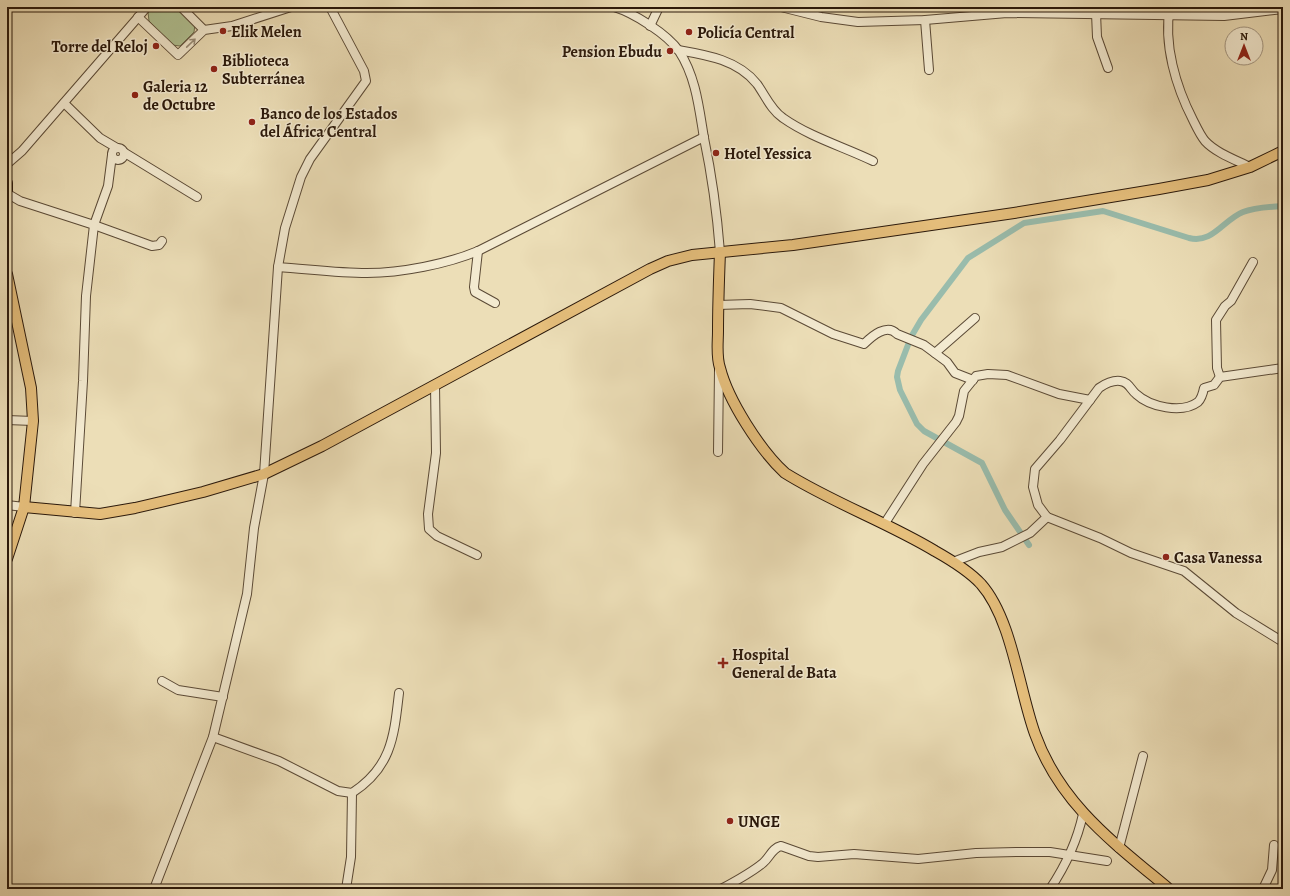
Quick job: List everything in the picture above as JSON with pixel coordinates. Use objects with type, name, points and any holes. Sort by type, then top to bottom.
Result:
[{"type":"main road","points":[[24,507],[75,513],[100,514],[135,508],[203,492],[264,474],[322,446],[435,386],[650,269],[679,258],[720,252],[793,245],[1077,203],[1208,180],[1250,167],[1283,151]]},
{"type":"main road","points":[[7,183],[7,197]]},
{"type":"main road","points":[[720,252],[718,305],[719,367],[738,409],[754,435],[776,465],[796,479],[885,523],[953,562],[981,585],[1001,618],[1033,727],[1046,760],[1067,794],[1083,814],[1119,848],[1169,889]]},
{"type":"main road","points":[[7,274],[31,388],[33,421],[24,507],[7,558]]},
{"type":"street","points":[[7,171],[10,162],[148,7]]},
{"type":"street","points":[[181,7],[204,30]]},
{"type":"street","points":[[138,17],[178,55],[204,30],[221,29],[291,7]]},
{"type":"street","points":[[154,889],[213,737],[247,594],[254,528],[264,474],[278,267],[285,228],[301,178],[316,149],[366,81],[364,71],[330,7]]},
{"type":"street","points":[[614,7],[650,26],[678,50],[695,88],[714,191],[720,252]]},
{"type":"street","points":[[650,26],[659,7]]},
{"type":"street","points":[[781,7],[821,17],[858,22],[925,20],[1007,13],[1170,11],[1224,16],[1283,9]]},
{"type":"street","points":[[1170,11],[1171,56],[1176,80],[1182,98],[1196,127],[1205,140],[1214,148],[1250,167]]},
{"type":"street","points":[[1096,13],[1097,37],[1108,68]]},
{"type":"street","points":[[925,20],[929,70]]},
{"type":"street","points":[[678,50],[737,66],[749,74],[782,118],[808,133],[874,161]]},
{"type":"street","points":[[64,103],[117,154],[197,197]]},
{"type":"street","points":[[278,267],[369,273],[420,267],[459,259],[478,251],[704,137]]},
{"type":"street","points":[[75,513],[83,381],[86,296],[94,225],[108,186],[111,169],[117,154]]},
{"type":"street","points":[[7,197],[94,225],[152,246],[159,245],[162,242]]},
{"type":"street","points":[[478,251],[474,288],[475,292],[495,303]]},
{"type":"street","points":[[1220,377],[1217,368],[1216,320],[1225,306],[1231,302],[1253,262]]},
{"type":"street","points":[[718,305],[750,304],[774,306],[787,309],[812,322],[819,328],[864,344],[873,335],[888,329],[895,331],[913,341],[919,342],[935,353],[947,362],[955,373],[973,380]]},
{"type":"street","points":[[935,353],[975,318]]},
{"type":"street","points":[[718,452],[719,367]]},
{"type":"street","points":[[1283,368],[1220,377],[1214,385],[1204,388],[1198,401],[1189,407],[1174,408],[1156,405],[1136,394],[1128,384],[1120,381],[1105,384],[1090,400],[1035,469],[1034,487],[1038,505],[1047,517],[1100,538],[1131,553],[1184,571],[1236,613],[1283,642]]},
{"type":"street","points":[[885,523],[914,478],[959,416],[964,392],[976,376],[988,374],[1007,376],[1059,394],[1090,400]]},
{"type":"street","points":[[435,386],[436,453],[428,514],[429,529],[437,536],[477,555]]},
{"type":"street","points":[[7,420],[33,421]]},
{"type":"street","points":[[7,505],[24,507]]},
{"type":"street","points":[[953,562],[979,552],[1002,547],[1020,539],[1030,533],[1047,517]]},
{"type":"street","points":[[162,681],[178,690],[222,697]]},
{"type":"street","points":[[346,889],[351,857],[352,793],[373,775],[382,764],[389,751],[393,740],[399,693]]},
{"type":"street","points":[[213,737],[279,761],[338,791],[352,793]]},
{"type":"street","points":[[1119,848],[1143,756]]},
{"type":"street","points":[[1050,889],[1070,856],[1079,833],[1083,814]]},
{"type":"street","points":[[1263,889],[1272,870],[1274,845]]},
{"type":"street","points":[[721,889],[754,870],[765,862],[774,849],[781,846],[809,856],[818,857],[854,854],[918,859],[976,853],[1050,852],[1107,861]]},
{"type":"green space","points":[[152,7],[178,7],[195,24],[194,32],[180,46],[172,45],[149,21],[148,12]]},
{"type":"waterway","points":[[1029,545],[1005,510],[982,463],[924,431],[917,424],[900,390],[897,377],[898,371],[911,337],[921,320],[968,258],[1024,223],[1103,211],[1189,238],[1197,239],[1205,238],[1211,235],[1230,220],[1248,210],[1283,206]]},
{"type":"place","name":"Elik Melen","points":[[223,31]]},
{"type":"place","name":"Policía Central","points":[[689,32]]},
{"type":"place","name":"Torre del Reloj","points":[[156,46]]},
{"type":"place","name":"Pension Ebudu","points":[[670,51]]},
{"type":"place","name":"Biblioteca Subterránea","points":[[214,69]]},
{"type":"place","name":"Galeria 12 de Octubre","points":[[135,95]]},
{"type":"place","name":"Banco de los Estados del África Central","points":[[252,122]]},
{"type":"place","name":"Hotel Yessica","points":[[716,153]]},
{"type":"place","name":"Casa Vanessa","points":[[1166,557]]},
{"type":"place","name":"Hospital General de Bata","points":[[723,663]]},
{"type":"place","name":"UNGE","points":[[730,821]]}]
